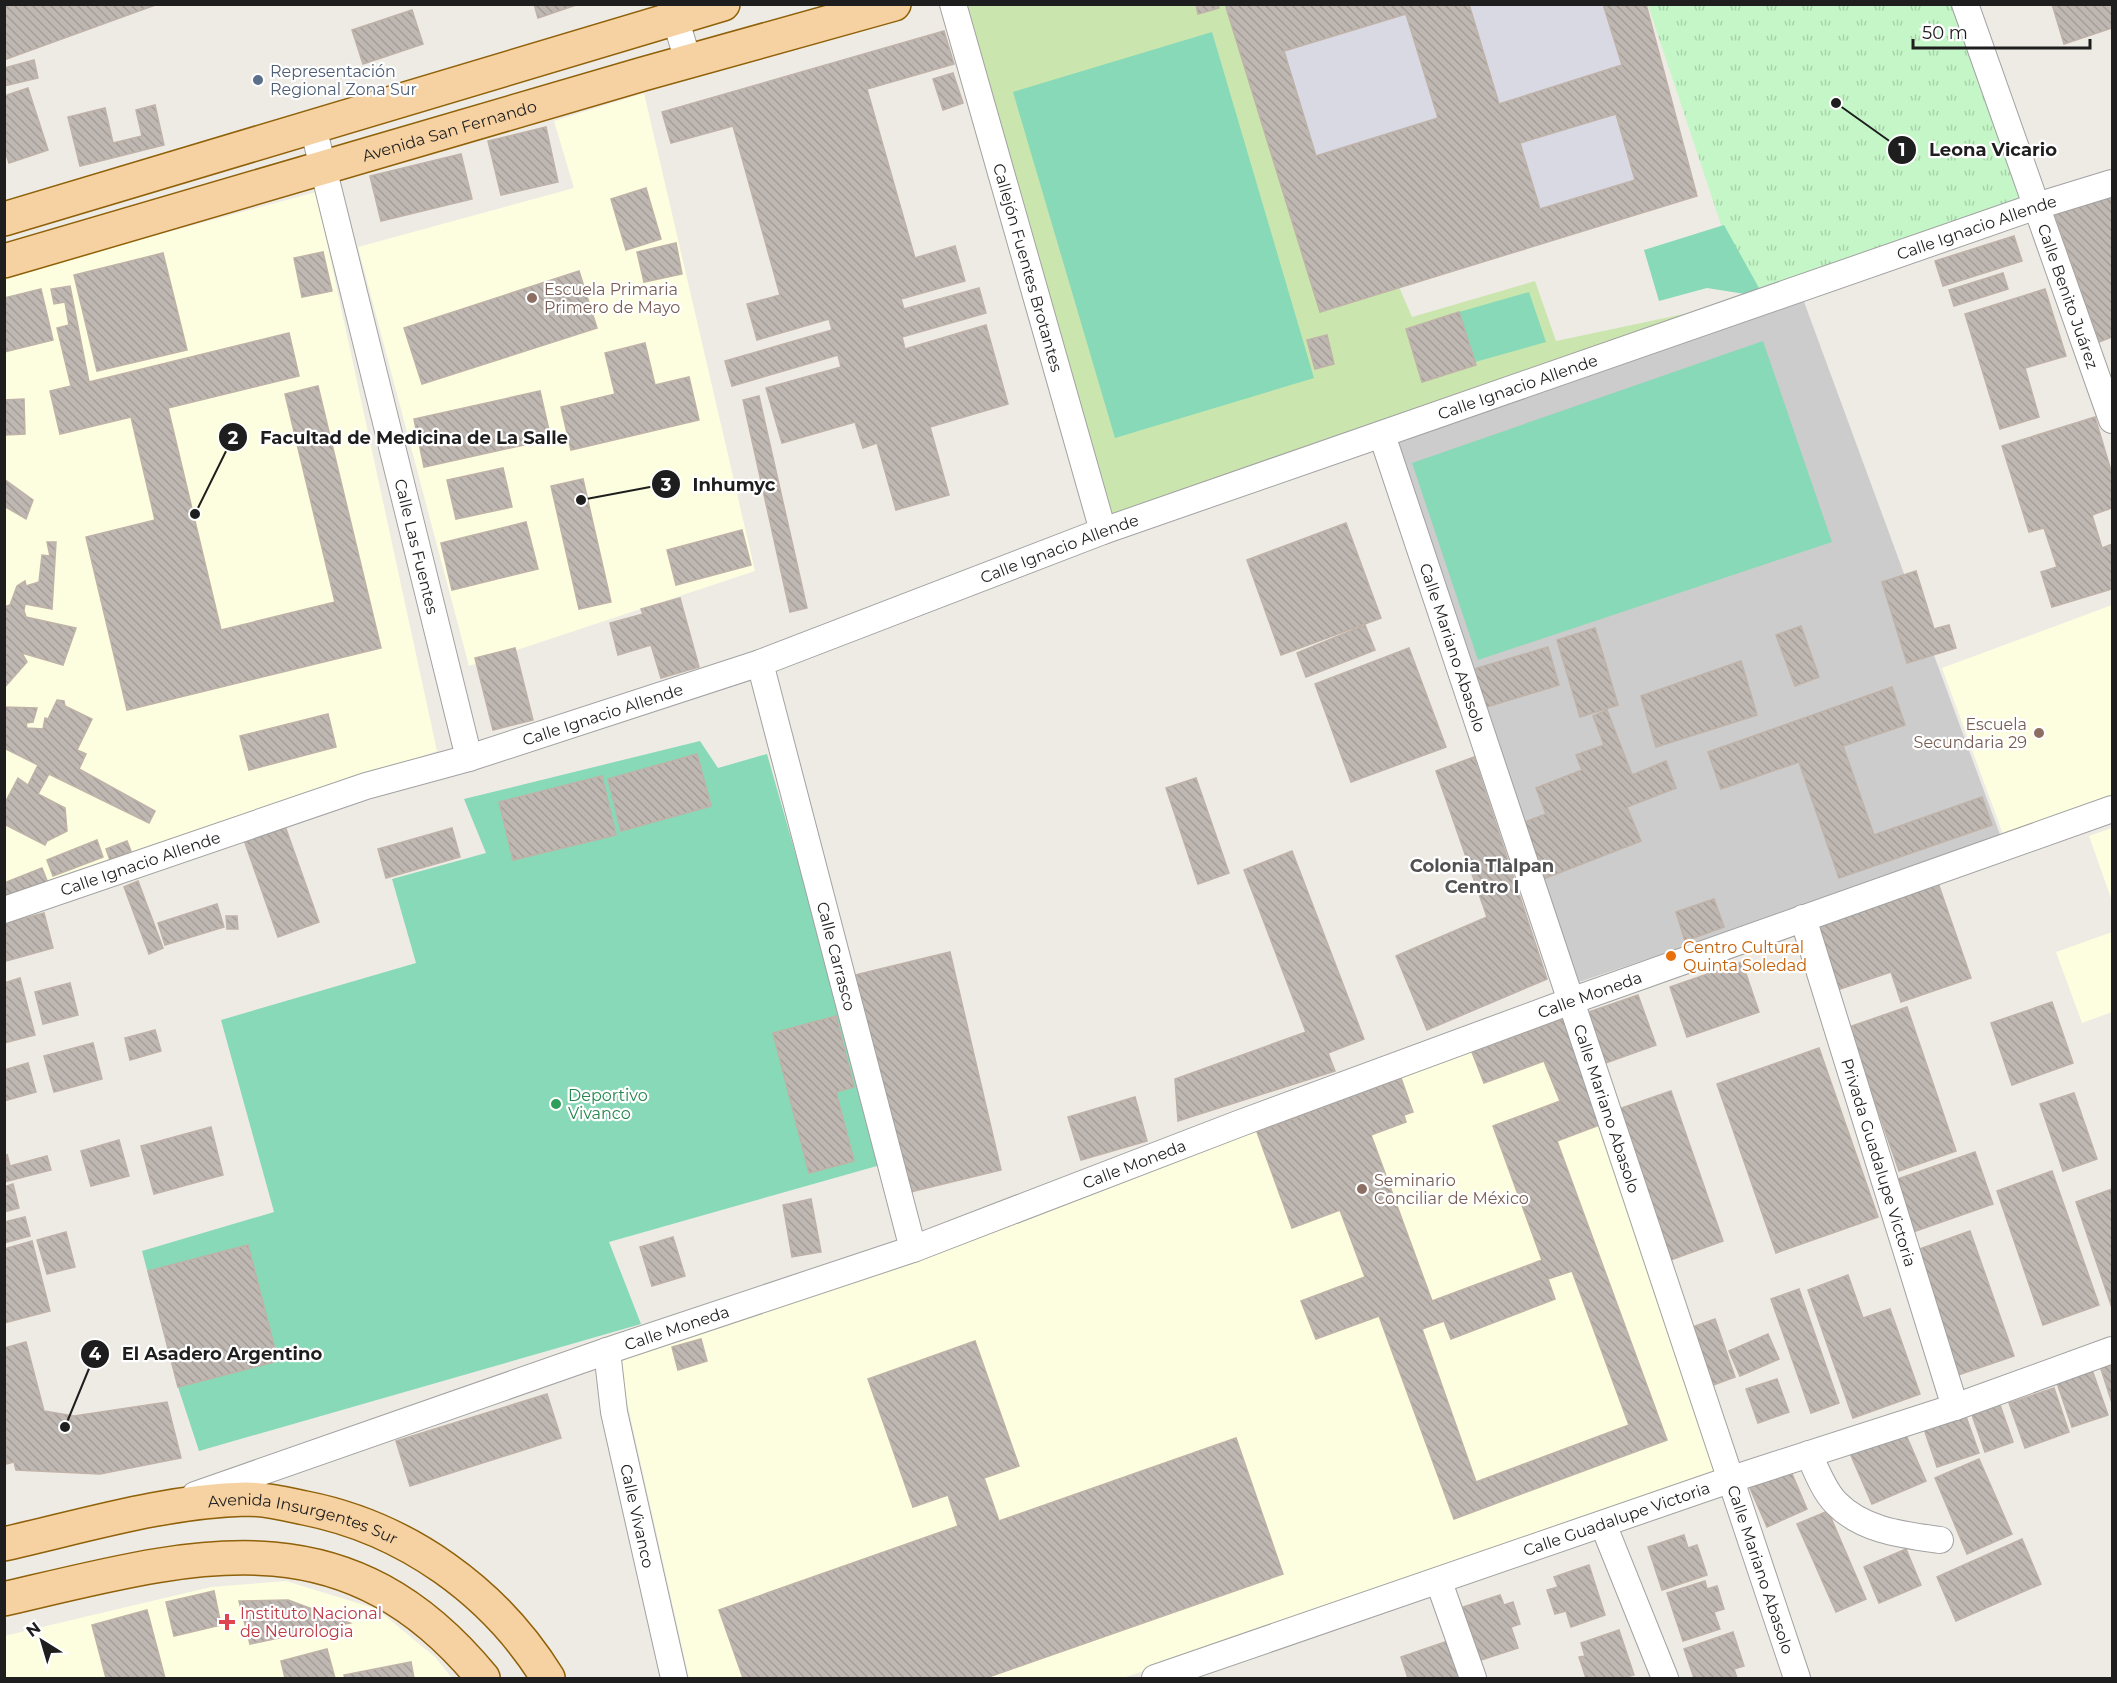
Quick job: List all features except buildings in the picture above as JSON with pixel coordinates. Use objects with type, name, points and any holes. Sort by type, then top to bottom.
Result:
[{"type":"main road","points":[[4,219],[313,127],[673,11],[723,4]]},
{"type":"main road","name":"Avenida San Fernando","points":[[4,261],[175,209],[894,4]]},
{"type":"main road","name":"Avenida Insurgentes Sur","points":[[4,1544],[153,1510],[249,1499],[318,1510],[386,1533],[419,1551],[484,1600],[515,1631],[548,1678]]},
{"type":"main road","points":[[4,1599],[172,1561],[212,1557],[285,1559],[325,1567],[393,1596],[427,1620],[458,1648],[483,1678]]},
{"type":"street","name":"Callejón Fuentes Brotantes","points":[[952,4],[1103,531]]},
{"type":"street","name":"Calle Benito Juárez","points":[[1965,4],[2112,420]]},
{"type":"street","points":[[673,11],[688,62]]},
{"type":"street","name":"Calle Las Fuentes","points":[[313,127],[325,168],[469,758]]},
{"type":"street","name":"Calle Ignacio Allende","points":[[4,910],[366,786],[469,758],[760,663],[1103,531],[2037,206],[2112,183]]},
{"type":"street","name":"Calle Mariano Abasolo","points":[[1382,435],[1797,1678]]},
{"type":"street","name":"Calle Carrasco","points":[[760,663],[913,1249]]},
{"type":"street","name":"Calle Moneda","points":[[153,1510],[607,1351],[913,1249],[1250,1120],[1571,1001],[2112,809]]},
{"type":"street","name":"Privada Guadalupe Victoria","points":[[1803,918],[1955,1407]]},
{"type":"street","name":"Calle Guadalupe Victoria","points":[[1155,1678],[1439,1582],[1732,1479],[1955,1407],[2112,1350]]},
{"type":"street","name":"Calle Vivanco","points":[[607,1351],[614,1412],[674,1678]]},
{"type":"street","points":[[1809,1454],[1835,1502],[1858,1521],[1898,1534],[1940,1540]]},
{"type":"street","points":[[1603,1524],[1665,1678]]},
{"type":"street","points":[[1439,1582],[1473,1678]]},
{"type":"shaded area","points":[[1469,5],[1603,5],[1622,65],[1499,104]]},
{"type":"shaded area","points":[[1406,14],[1438,118],[1316,156],[1284,51]]},
{"type":"shaded area","points":[[644,93],[755,571],[469,666],[358,247],[574,188],[554,121]]},
{"type":"shaded area","points":[[1616,114],[1635,180],[1540,209],[1520,143]]},
{"type":"shaded area","points":[[316,192],[437,751],[5,902],[5,276]]},
{"type":"shaded area","points":[[1803,299],[2002,840],[1576,983],[1394,441]]},
{"type":"shaded area","name":"Escuela Secundaria 29","points":[[2112,605],[2112,797],[2003,834],[1942,668]]},
{"type":"shaded area","points":[[2112,828],[2112,901],[2089,836]]},
{"type":"shaded area","points":[[2112,932],[2112,1012],[2082,1023],[2056,952]]},
{"type":"shaded area","name":"Seminario Conciliar de México","points":[[1571,1016],[1725,1477],[1123,1678],[689,1678],[618,1362]]},
{"type":"shaded area","name":"Instituto Nacional de Neurologia","points":[[286,1581],[377,1609],[435,1657],[452,1678],[5,1678],[4,1636],[211,1587]]},
{"type":"green space","points":[[966,5],[1226,5],[1320,312],[1399,287],[1412,317],[1535,281],[1556,341],[1764,297],[1106,517]]},
{"type":"green space","points":[[1648,5],[1957,5],[2026,201],[1744,294]]},
{"type":"green space","points":[[1212,32],[1314,378],[1115,438],[1013,92]]},
{"type":"green space","points":[[1724,225],[1764,297],[1707,288],[1659,301],[1644,250]]},
{"type":"green space","points":[[1529,292],[1546,342],[1475,362],[1459,312]]},
{"type":"green space","points":[[1763,341],[1832,542],[1478,660],[1412,463]]},
{"type":"green space","name":"Deportivo Vivanco","points":[[700,741],[718,768],[767,754],[884,1164],[609,1242],[641,1324],[199,1451],[178,1387],[142,1251],[274,1212],[221,1020],[416,963],[392,879],[486,853],[464,799]]},
{"type":"place","name":"Representación Regional Zona Sur","points":[[258,80]]},
{"type":"place","name":"Leona Vicario","points":[[1836,103]]},
{"type":"place","name":"Escuela Primaria Primero de Mayo","points":[[532,298]]},
{"type":"place","name":"Inhumyc","points":[[581,500]]},
{"type":"place","name":"Facultad de Medicina de La Salle","points":[[195,514]]},
{"type":"place","name":"Escuela Secundaria 29","points":[[2039,733]]},
{"type":"place","name":"Centro Cultural Quinta Soledad","points":[[1671,956]]},
{"type":"place","name":"Deportivo Vivanco","points":[[556,1104]]},
{"type":"place","name":"Seminario Conciliar de México","points":[[1362,1189]]},
{"type":"place","name":"El Asadero Argentino","points":[[65,1427]]},
{"type":"place","name":"Instituto Nacional de Neurologia","points":[[227,1622]]},
{"type":"district","name":"Colonia Tlalpan Centro I","points":[[1482,876]]}]
